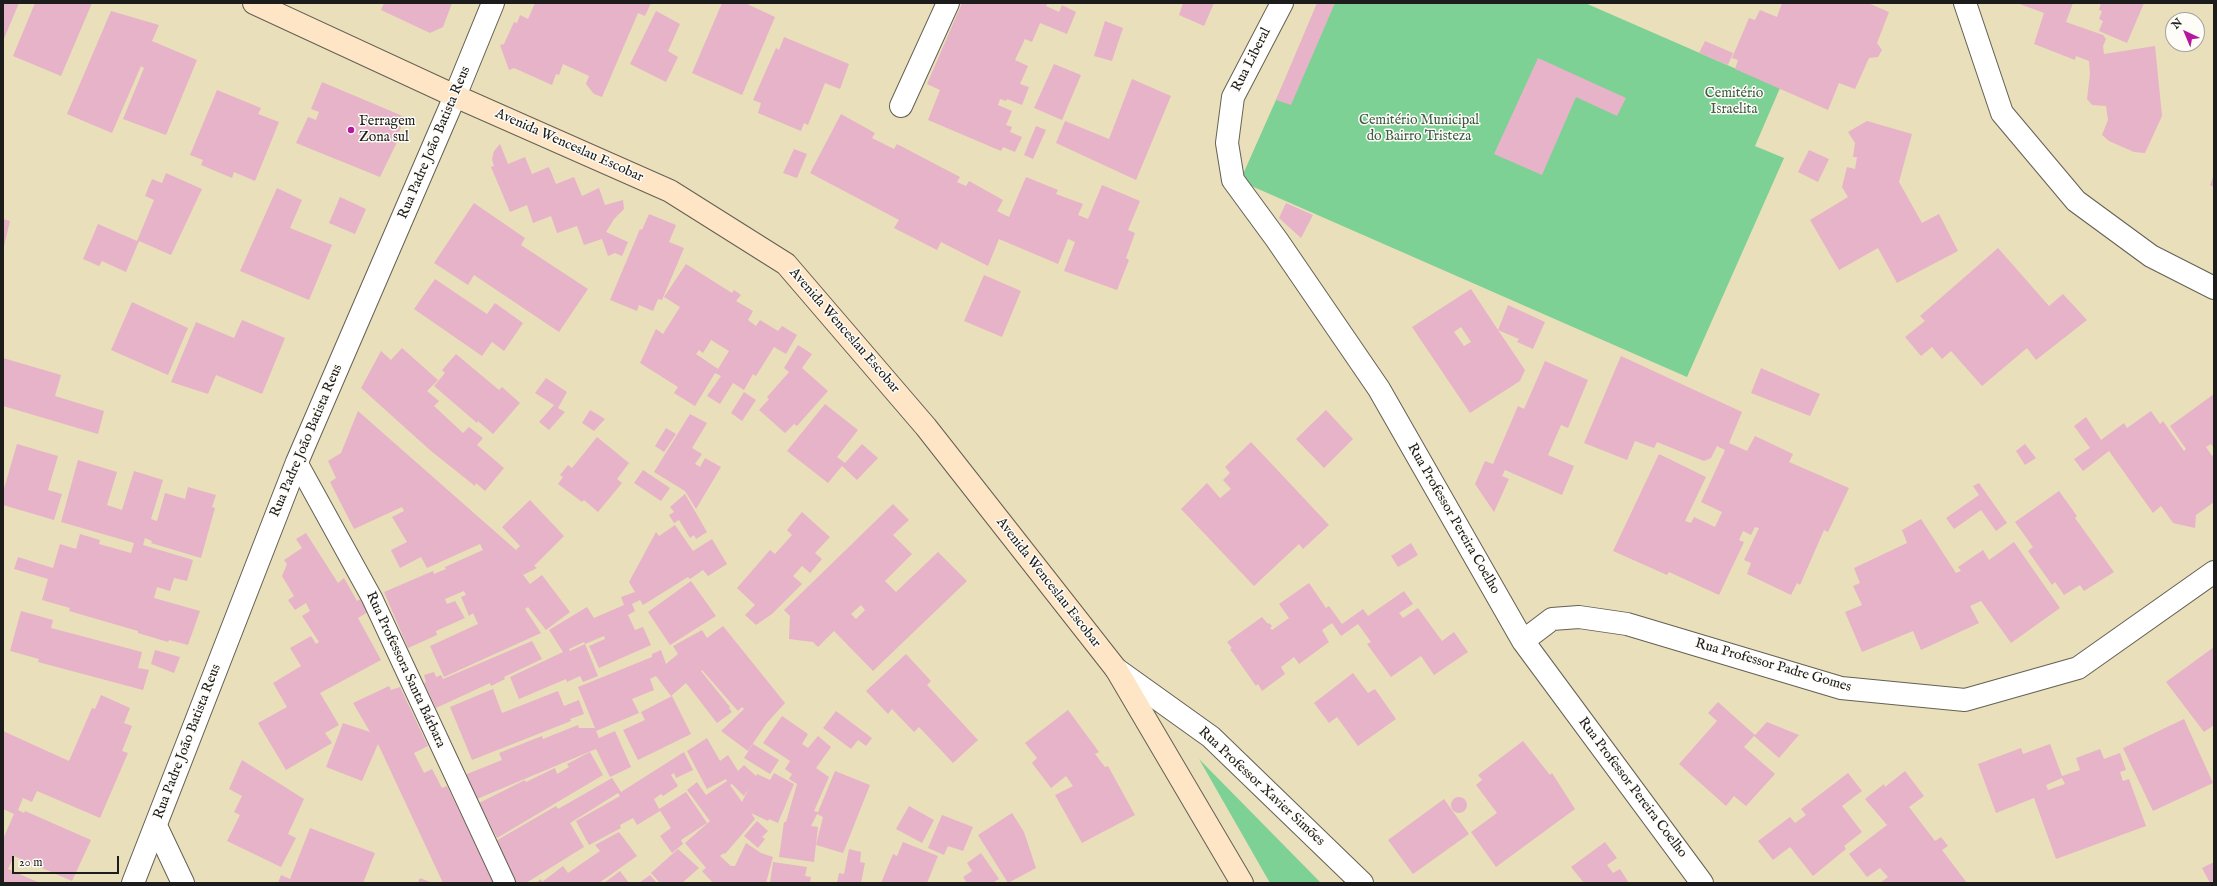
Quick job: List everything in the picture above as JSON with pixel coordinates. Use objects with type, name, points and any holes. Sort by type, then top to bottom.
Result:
[{"type":"main road","name":"Avenida Wenceslau Escobar","points":[[254,3],[455,96],[670,191],[786,264],[926,427],[1116,669],[1242,883]]},
{"type":"street","name":"Rua Padre João Batista Reus","points":[[133,883],[297,462],[455,96],[493,3]]},
{"type":"street","points":[[901,106],[948,3]]},
{"type":"street","name":"Rua Liberal","points":[[1227,143],[1233,96],[1282,3]]},
{"type":"street","points":[[1965,3],[2002,114],[2076,201],[2151,256],[2214,288]]},
{"type":"street","name":"Rua Professor Pereira Coelho","points":[[1227,143],[1233,180],[1277,240],[1379,388],[1522,641],[1702,883]]},
{"type":"street","name":"Rua Professor Padre Gomes","points":[[1522,641],[1552,619],[1579,617],[1627,624],[1841,688],[1965,700],[2078,668],[2214,572]]},
{"type":"street","name":"Rua Professor Xavier Simões","points":[[1116,669],[1211,737],[1362,883]]},
{"type":"street","points":[[156,826],[183,883]]},
{"type":"lane","name":"Rua Professora Santa Bárbara","points":[[297,462],[372,598],[505,883]]},
{"type":"green space","name":"Cemitério Municipal do Bairro Tristeza","points":[[1319,3],[1585,3],[1780,88],[1755,146],[1784,158],[1687,377],[1240,181]]},
{"type":"green space","points":[[1199,759],[1321,883],[1270,883]]},
{"type":"building","points":[[3,3],[19,3],[3,41]]},
{"type":"building","points":[[35,3],[92,3],[61,76],[13,56]]},
{"type":"building","points":[[384,3],[452,3],[443,27],[430,33],[381,10]]},
{"type":"building","points":[[535,3],[651,3],[645,16],[638,13],[602,97],[594,94],[586,84],[589,76],[563,64],[559,75],[556,74],[552,85],[514,68],[509,70],[500,45],[504,44],[514,22],[517,23],[520,15],[528,19]]},
{"type":"building","points":[[722,3],[745,3],[775,17],[742,95],[692,73]]},
{"type":"building","points":[[962,3],[1045,3],[1047,4],[1046,6],[1059,12],[1062,5],[1076,12],[1067,34],[1040,23],[1032,42],[1025,39],[1015,60],[1028,66],[1020,84],[1029,87],[1022,105],[1007,99],[1006,101],[1000,99],[998,105],[1012,111],[1006,125],[1012,127],[1010,132],[1022,137],[1015,152],[1003,147],[1001,151],[928,120],[940,90],[927,84]]},
{"type":"building","points":[[1183,3],[1214,3],[1204,26],[1179,15]]},
{"type":"building","points":[[1317,3],[1335,3],[1291,105],[1276,100]]},
{"type":"building","points":[[1782,3],[1868,3],[1889,12],[1877,43],[1882,50],[1878,57],[1869,58],[1855,89],[1839,83],[1828,110],[1735,69],[1738,60],[1732,58],[1749,18],[1755,20],[1760,10],[1777,17]]},
{"type":"building","points":[[2017,3],[2073,3],[2066,22],[2103,35],[2106,39],[2103,46],[2104,54],[2155,46],[2162,116],[2145,153],[2134,152],[2109,141],[2102,135],[2108,120],[2106,106],[2092,105],[2087,99],[2090,74],[2089,61],[2076,56],[2075,60],[2034,44],[2044,13]]},
{"type":"building","points":[[2101,3],[2144,3],[2127,43],[2099,31],[2103,21],[2099,19],[2102,11],[2099,10]]},
{"type":"building","points":[[111,11],[159,25],[152,41],[197,60],[166,135],[123,119],[144,68],[141,66],[112,133],[67,114]]},
{"type":"building","points":[[656,11],[680,24],[668,51],[678,57],[666,82],[630,64]]},
{"type":"building","points":[[1105,21],[1123,28],[1112,61],[1094,56]]},
{"type":"building","points":[[784,37],[849,64],[840,89],[825,83],[808,125],[804,123],[801,131],[758,113],[761,103],[753,100],[776,48],[779,50]]},
{"type":"building","points":[[1705,41],[1733,53],[1728,65],[1699,53]]},
{"type":"building","points":[[1538,58],[1626,98],[1617,116],[1576,97],[1542,175],[1494,154]]},
{"type":"building","points":[[1054,64],[1081,75],[1062,120],[1034,108]]},
{"type":"building","points":[[1132,79],[1171,96],[1136,180],[1056,143],[1065,121],[1109,139]]},
{"type":"building","name":"Ferragem Zona sul","points":[[322,82],[405,117],[396,140],[398,140],[380,177],[296,143],[308,117],[316,120],[319,112],[311,109]]},
{"type":"building","points":[[217,90],[261,108],[258,114],[279,122],[255,181],[234,172],[232,178],[201,165],[203,160],[190,155]]},
{"type":"building","points":[[841,114],[875,133],[872,138],[894,149],[897,144],[960,177],[957,182],[966,186],[969,181],[1003,200],[997,211],[1009,217],[1026,177],[1058,190],[1056,194],[1083,204],[1078,215],[1088,219],[1102,185],[1140,201],[1128,230],[1135,233],[1126,258],[1129,260],[1117,290],[1064,271],[1075,242],[1068,239],[1058,264],[999,239],[988,266],[941,242],[937,250],[894,228],[899,220],[810,173]]},
{"type":"building","points":[[1867,121],[1912,134],[1899,182],[1922,223],[1939,214],[1958,251],[1897,283],[1878,248],[1839,270],[1810,220],[1848,197],[1842,187],[1847,167],[1855,169],[1857,157],[1853,157],[1855,143],[1848,132]]},
{"type":"building","points":[[1036,126],[1046,130],[1033,159],[1024,155]]},
{"type":"building","points":[[500,144],[508,164],[525,157],[532,174],[549,167],[556,184],[574,177],[582,196],[599,188],[605,205],[623,200],[624,209],[614,219],[606,232],[628,242],[622,256],[615,253],[608,256],[602,239],[584,245],[577,226],[557,233],[551,216],[533,223],[527,205],[510,212],[491,167],[494,166],[492,159],[494,151]]},
{"type":"building","points":[[794,149],[807,154],[797,178],[783,173]]},
{"type":"building","points":[[1809,150],[1829,159],[1818,182],[1798,172]]},
{"type":"building","points":[[166,173],[202,189],[171,255],[139,241],[126,272],[102,261],[99,266],[83,259],[98,224],[137,241],[154,200],[145,196],[152,179],[162,183]]},
{"type":"building","points":[[2214,175],[2214,187],[2210,185]]},
{"type":"building","points":[[277,188],[302,200],[290,228],[332,245],[309,300],[240,271]]},
{"type":"building","points":[[340,197],[366,209],[355,234],[329,223]]},
{"type":"building","points":[[474,203],[525,238],[521,245],[588,289],[559,332],[474,275],[468,285],[434,263]]},
{"type":"building","points":[[1286,203],[1313,215],[1301,238],[1279,218]]},
{"type":"building","points":[[649,214],[676,225],[669,242],[684,248],[662,300],[658,299],[653,311],[639,305],[637,311],[610,300],[640,229],[642,230]]},
{"type":"building","points":[[3,219],[10,221],[4,246],[3,246]]},
{"type":"building","points":[[1998,248],[2049,306],[2063,294],[2087,320],[2036,360],[2027,348],[1982,386],[1951,351],[1942,359],[1932,347],[1921,356],[1905,337],[1925,321],[1920,316]]},
{"type":"building","points":[[686,264],[732,293],[734,290],[741,295],[736,301],[753,311],[748,320],[756,326],[760,320],[778,331],[782,326],[797,335],[786,354],[774,347],[756,376],[753,374],[744,390],[733,383],[720,404],[707,396],[721,376],[715,373],[695,406],[674,393],[678,387],[640,363],[656,329],[663,334],[680,307],[664,297]],"holes":[[[711,340],[729,351],[718,369],[696,354],[699,350],[703,353]]]},
{"type":"building","points":[[984,275],[1021,291],[1002,337],[964,321]]},
{"type":"building","points":[[435,279],[487,314],[495,303],[523,323],[504,351],[492,342],[482,356],[414,309]]},
{"type":"building","points":[[1471,289],[1525,370],[1520,381],[1470,413],[1412,327]],"holes":[[[1461,327],[1471,342],[1464,346],[1454,332]]]},
{"type":"building","points":[[132,302],[188,328],[168,375],[111,350]]},
{"type":"building","points":[[1508,305],[1545,322],[1533,349],[1517,342],[1519,339],[1498,330]]},
{"type":"building","points":[[242,320],[285,338],[262,394],[216,375],[208,394],[171,382],[196,322],[234,338]]},
{"type":"building","points":[[798,345],[812,354],[802,368],[828,391],[797,426],[794,424],[785,433],[759,410],[769,399],[767,397],[789,372],[784,368]]},
{"type":"building","points":[[402,348],[438,380],[427,391],[439,401],[434,406],[463,433],[469,427],[483,438],[477,445],[504,468],[485,491],[476,483],[475,486],[431,451],[361,388],[381,351],[391,360]]},
{"type":"building","points":[[456,354],[499,390],[502,387],[520,403],[493,434],[478,421],[477,423],[434,386],[445,373],[442,370]]},
{"type":"building","points":[[1621,356],[1742,412],[1729,443],[1747,451],[1755,436],[1793,454],[1789,462],[1849,488],[1828,532],[1824,530],[1800,585],[1797,583],[1791,595],[1747,574],[1751,563],[1744,560],[1759,528],[1755,527],[1751,535],[1743,531],[1739,540],[1744,542],[1719,595],[1669,572],[1667,575],[1613,551],[1659,454],[1706,477],[1685,521],[1691,523],[1694,517],[1715,527],[1722,512],[1701,502],[1725,450],[1717,446],[1711,458],[1704,461],[1657,442],[1654,448],[1635,441],[1627,460],[1584,443]]},
{"type":"building","points":[[3,358],[61,375],[55,396],[104,411],[98,434],[3,406]]},
{"type":"building","points":[[1545,361],[1588,380],[1568,428],[1561,425],[1548,455],[1574,466],[1562,495],[1505,470],[1502,476],[1509,479],[1494,512],[1475,484],[1485,461],[1493,464],[1518,406],[1524,409]]},
{"type":"building","points":[[1761,368],[1820,394],[1810,416],[1751,393]]},
{"type":"building","points":[[546,378],[567,392],[558,408],[565,412],[549,430],[539,422],[554,405],[535,393]]},
{"type":"building","points":[[744,392],[756,400],[742,421],[731,413]]},
{"type":"building","points":[[2214,394],[2214,448],[2211,444],[2206,447],[2212,456],[2214,454],[2214,502],[2196,515],[2195,528],[2173,523],[2161,506],[2153,513],[2109,451],[2083,471],[2074,459],[2090,448],[2074,426],[2086,417],[2101,440],[2124,423],[2127,428],[2151,411],[2160,424],[2163,421],[2184,451],[2186,449],[2170,426]]},
{"type":"building","points":[[825,404],[858,430],[837,457],[845,463],[862,444],[878,458],[857,480],[842,466],[828,483],[787,451]]},
{"type":"building","points":[[590,410],[605,419],[594,431],[582,423]]},
{"type":"building","points":[[1326,410],[1353,439],[1324,468],[1296,439]]},
{"type":"building","points":[[358,411],[516,550],[520,546],[502,527],[530,500],[564,536],[534,566],[537,568],[523,575],[530,584],[542,575],[570,612],[546,630],[528,607],[525,609],[541,633],[444,677],[430,646],[478,624],[473,613],[469,616],[461,597],[466,595],[464,591],[445,599],[447,604],[455,601],[465,618],[436,631],[437,635],[408,648],[384,592],[433,571],[434,574],[446,569],[445,567],[483,550],[480,544],[427,568],[421,557],[400,568],[391,550],[407,542],[392,517],[404,511],[402,507],[354,529],[330,482],[336,478],[328,461],[341,453]]},
{"type":"building","points":[[690,414],[707,423],[692,448],[702,454],[695,464],[700,467],[705,458],[721,467],[696,509],[685,491],[654,472]]},
{"type":"building","points":[[666,428],[676,434],[664,452],[655,446]]},
{"type":"building","points":[[597,437],[629,463],[617,479],[622,483],[598,512],[584,500],[582,502],[558,484],[563,477],[560,475],[568,465],[572,468]]},
{"type":"building","points":[[1251,442],[1329,525],[1303,549],[1299,544],[1254,586],[1181,509],[1207,483],[1220,498],[1231,489],[1223,480],[1230,473],[1225,467]]},
{"type":"building","points":[[17,444],[58,456],[48,490],[62,494],[54,520],[3,505],[3,492]]},
{"type":"building","points":[[2025,444],[2036,458],[2025,465],[2016,451]]},
{"type":"building","points":[[78,460],[117,472],[107,505],[122,510],[134,471],[163,480],[151,519],[157,521],[165,493],[185,499],[188,487],[216,495],[212,507],[215,508],[201,558],[151,543],[152,541],[145,538],[143,545],[193,560],[187,581],[174,578],[170,591],[157,587],[154,598],[200,611],[188,645],[169,640],[168,642],[138,633],[138,631],[69,611],[70,608],[42,600],[48,579],[14,569],[18,557],[53,568],[60,544],[76,549],[80,534],[100,540],[99,544],[131,553],[134,543],[61,522]]},
{"type":"building","points":[[643,470],[670,488],[661,501],[634,483]]},
{"type":"building","points":[[1979,483],[2007,523],[1996,531],[1981,510],[1954,529],[1946,518],[1979,495],[1973,486]]},
{"type":"building","points":[[2059,491],[2077,516],[2075,518],[2114,572],[2084,591],[2080,585],[2064,595],[2055,582],[2052,585],[2028,551],[2033,547],[2015,522]]},
{"type":"building","points":[[685,494],[707,532],[696,539],[694,535],[690,538],[679,520],[674,523],[669,515],[674,512],[670,507]]},
{"type":"building","points":[[893,504],[909,520],[893,535],[912,554],[885,581],[896,592],[938,552],[967,581],[873,671],[834,631],[818,647],[813,642],[789,639],[790,616],[784,610]],"holes":[[[861,605],[865,610],[856,619],[851,614]]]},
{"type":"building","points":[[802,512],[830,537],[815,553],[822,559],[810,573],[802,566],[793,576],[802,584],[772,614],[756,625],[745,615],[755,605],[737,588],[770,550],[775,554],[792,535],[787,530]]},
{"type":"building","points":[[1921,519],[1956,573],[1961,571],[1958,567],[1983,550],[1989,560],[2014,542],[2060,608],[2011,643],[1981,601],[1970,606],[1979,623],[1921,650],[1913,631],[1862,652],[1845,612],[1862,605],[1853,586],[1860,583],[1854,568],[1907,543],[1902,530]]},
{"type":"building","points":[[675,525],[693,551],[712,539],[727,564],[708,576],[703,570],[690,579],[688,577],[643,605],[640,600],[632,604],[635,611],[628,615],[635,630],[643,627],[651,645],[599,668],[589,646],[605,639],[604,636],[585,644],[598,676],[583,682],[580,676],[567,682],[566,679],[519,699],[510,677],[563,652],[549,630],[587,607],[594,618],[624,605],[621,597],[635,592],[629,582],[656,532],[659,536]],"holes":[[[584,642],[585,644],[570,651],[569,649]]]},
{"type":"building","points":[[306,533],[338,583],[344,578],[357,601],[361,599],[368,612],[358,618],[381,660],[320,693],[339,725],[325,733],[332,743],[286,770],[258,723],[287,707],[273,683],[301,666],[290,648],[311,636],[316,644],[319,642],[302,616],[310,611],[306,603],[295,610],[288,600],[294,596],[282,576],[287,564],[284,560],[302,548],[296,539]]},
{"type":"building","points":[[1411,543],[1418,555],[1398,567],[1391,556]]},
{"type":"building","points":[[691,581],[716,616],[670,645],[648,612]]},
{"type":"building","points":[[1309,583],[1326,608],[1329,606],[1342,624],[1363,609],[1368,616],[1404,591],[1413,604],[1399,613],[1403,618],[1418,608],[1442,641],[1454,632],[1468,652],[1434,675],[1421,656],[1391,677],[1367,644],[1371,642],[1358,624],[1341,636],[1332,623],[1322,630],[1329,642],[1299,664],[1294,657],[1281,667],[1285,674],[1262,691],[1258,684],[1256,686],[1230,649],[1232,648],[1227,642],[1262,617],[1272,626],[1270,628],[1272,630],[1289,618],[1279,604]]},
{"type":"building","points":[[21,611],[53,620],[51,628],[142,652],[138,668],[149,670],[143,690],[38,662],[39,659],[10,651]]},
{"type":"building","points":[[723,626],[785,703],[766,724],[748,751],[721,731],[744,709],[742,707],[738,711],[702,670],[701,671],[730,707],[729,708],[732,712],[717,723],[686,683],[671,696],[656,676],[650,679],[654,690],[632,699],[639,713],[596,731],[599,738],[615,731],[631,767],[610,777],[596,749],[472,801],[462,776],[502,760],[499,753],[542,736],[543,739],[578,725],[579,728],[595,728],[578,687],[652,657],[652,654],[661,650],[666,664],[678,654],[673,646],[702,630],[707,638]]},
{"type":"building","points":[[532,641],[542,659],[504,677],[505,679],[491,686],[490,683],[436,708],[424,683],[426,682],[424,675],[434,672],[436,677],[441,675],[443,679]]},
{"type":"building","points":[[2214,647],[2214,725],[2204,732],[2166,682]]},
{"type":"building","points":[[155,650],[180,657],[174,673],[151,664]]},
{"type":"building","points":[[906,654],[931,681],[927,685],[978,740],[953,763],[919,727],[914,732],[892,709],[888,714],[866,691]]},
{"type":"building","points":[[1353,673],[1368,693],[1375,689],[1396,719],[1358,746],[1337,717],[1329,723],[1314,703]]},
{"type":"building","points":[[389,686],[391,690],[400,687],[428,746],[414,753],[424,773],[432,769],[442,788],[447,786],[494,883],[443,883],[378,744],[362,781],[326,767],[343,723],[370,732],[353,703]]},
{"type":"building","points":[[493,689],[502,713],[558,691],[564,706],[579,700],[584,714],[570,719],[571,721],[472,760],[450,707]]},
{"type":"building","points":[[101,695],[130,708],[124,723],[132,726],[122,751],[128,753],[100,818],[37,791],[32,802],[23,798],[18,810],[24,813],[25,811],[91,840],[72,881],[14,856],[8,869],[40,883],[3,883],[3,839],[14,814],[3,809],[3,731],[69,761],[92,708],[95,709]]},
{"type":"building","points":[[672,696],[691,734],[638,760],[623,730],[645,720],[641,712]]},
{"type":"building","points":[[1718,702],[1755,735],[1767,722],[1799,735],[1779,758],[1754,736],[1744,747],[1775,774],[1746,806],[1734,796],[1726,806],[1679,764],[1717,721],[1708,713]]},
{"type":"building","points":[[1068,710],[1099,752],[1095,754],[1105,767],[1108,766],[1135,815],[1082,843],[1055,795],[1073,786],[1066,776],[1051,788],[1032,763],[1037,758],[1025,743]]},
{"type":"building","points":[[836,711],[872,738],[866,746],[858,740],[851,749],[823,728]]},
{"type":"building","points":[[782,716],[808,734],[802,744],[808,748],[818,736],[831,747],[816,768],[829,777],[814,811],[818,812],[835,771],[870,785],[843,853],[816,845],[823,817],[817,814],[811,826],[818,827],[814,862],[779,857],[784,822],[786,822],[797,784],[789,779],[792,774],[785,769],[790,761],[763,743]]},
{"type":"building","points":[[2184,719],[2213,783],[2153,811],[2123,748]]},
{"type":"building","points":[[707,738],[720,761],[728,755],[738,771],[744,765],[756,776],[757,774],[770,780],[774,773],[794,784],[778,823],[769,819],[768,821],[751,813],[755,819],[725,854],[724,853],[720,856],[731,866],[735,866],[746,843],[761,853],[773,857],[766,883],[713,883],[702,871],[706,868],[685,843],[710,821],[687,790],[697,782],[706,795],[727,781],[726,779],[707,789],[687,751]],"holes":[[[732,784],[744,796],[749,788],[742,802],[730,785]]]},
{"type":"building","points":[[1523,741],[1550,775],[1552,773],[1575,809],[1496,867],[1471,832],[1497,813],[1476,785],[1482,780],[1478,775]]},
{"type":"building","points":[[753,744],[779,760],[770,774],[744,758]]},
{"type":"building","points":[[2050,744],[2062,776],[2080,770],[2076,758],[2100,749],[2104,759],[2120,753],[2126,770],[2120,772],[2123,781],[2129,779],[2146,826],[2056,859],[2034,798],[1996,813],[1978,764],[2021,748],[2023,754]],"holes":[[[2062,778],[2065,784],[2048,790],[2046,785]]]},
{"type":"building","points":[[590,752],[603,775],[497,838],[479,803],[525,780],[526,782],[555,768],[557,774],[569,767],[567,764]]},
{"type":"building","points":[[684,752],[693,770],[676,778],[674,773],[671,775],[678,786],[663,796],[661,794],[654,799],[660,811],[637,825],[633,818],[620,825],[621,828],[589,845],[576,821],[620,796],[618,793],[570,823],[584,847],[526,883],[516,883],[494,842],[556,806],[558,809],[612,778],[621,792]]},
{"type":"building","points":[[242,760],[304,799],[288,834],[296,838],[281,867],[227,841],[240,815],[234,812],[242,796],[229,789]]},
{"type":"building","points":[[1905,771],[1924,796],[1909,807],[1935,841],[1941,837],[1948,846],[1942,850],[1967,883],[1880,883],[1888,877],[1880,868],[1867,877],[1849,854],[1887,825],[1865,799],[1884,784],[1885,787]]},
{"type":"building","points":[[1848,773],[1862,791],[1842,806],[1862,832],[1844,846],[1846,849],[1813,876],[1790,847],[1773,860],[1758,841],[1790,817],[1795,823],[1806,815],[1801,809]]},
{"type":"building","points":[[686,792],[707,823],[681,840],[683,844],[672,853],[660,836],[671,828],[659,809]]},
{"type":"building","points":[[1456,797],[1462,797],[1467,802],[1465,811],[1462,813],[1456,813],[1451,808],[1451,802]]},
{"type":"building","points":[[1444,799],[1469,834],[1413,874],[1388,840]]},
{"type":"building","points":[[909,806],[934,820],[922,843],[896,829]]},
{"type":"building","points":[[1012,813],[1024,832],[1036,868],[1008,883],[978,835]]},
{"type":"building","points":[[942,815],[973,827],[963,851],[948,846],[944,855],[928,848]]},
{"type":"building","points":[[757,821],[768,831],[762,837],[765,839],[758,848],[744,836]]},
{"type":"building","points":[[310,828],[375,853],[363,883],[278,883],[281,875],[290,879]]},
{"type":"building","points":[[619,832],[637,856],[599,883],[536,883],[541,879],[542,882],[563,866],[568,873],[600,851],[595,845]]},
{"type":"building","points":[[903,842],[938,856],[927,883],[881,883],[893,854],[897,856]]},
{"type":"building","points":[[1605,842],[1617,858],[1607,865],[1613,873],[1620,869],[1629,883],[1584,883],[1571,867]]},
{"type":"building","points":[[678,849],[699,868],[682,883],[660,883],[651,873]]},
{"type":"building","points":[[849,849],[861,852],[860,862],[865,863],[861,883],[837,883],[839,873],[844,874]]},
{"type":"building","points":[[981,853],[999,879],[992,883],[967,883],[963,877],[972,871],[967,863]]},
{"type":"building","points":[[773,862],[807,867],[805,876],[811,877],[810,883],[770,883]]},
{"type":"building","points":[[2214,862],[2214,881],[2210,883],[2202,868]]},
{"type":"building","points":[[620,871],[629,883],[604,883]]},
{"type":"building","points":[[650,875],[657,883],[639,883]]},
{"type":"building","points":[[420,878],[430,882],[431,883],[418,883]]},
{"type":"place","name":"Ferragem Zona sul","points":[[351,130]]},
{"type":"park label","name":"Cemitério Israelita","points":[[1734,102]]}]
